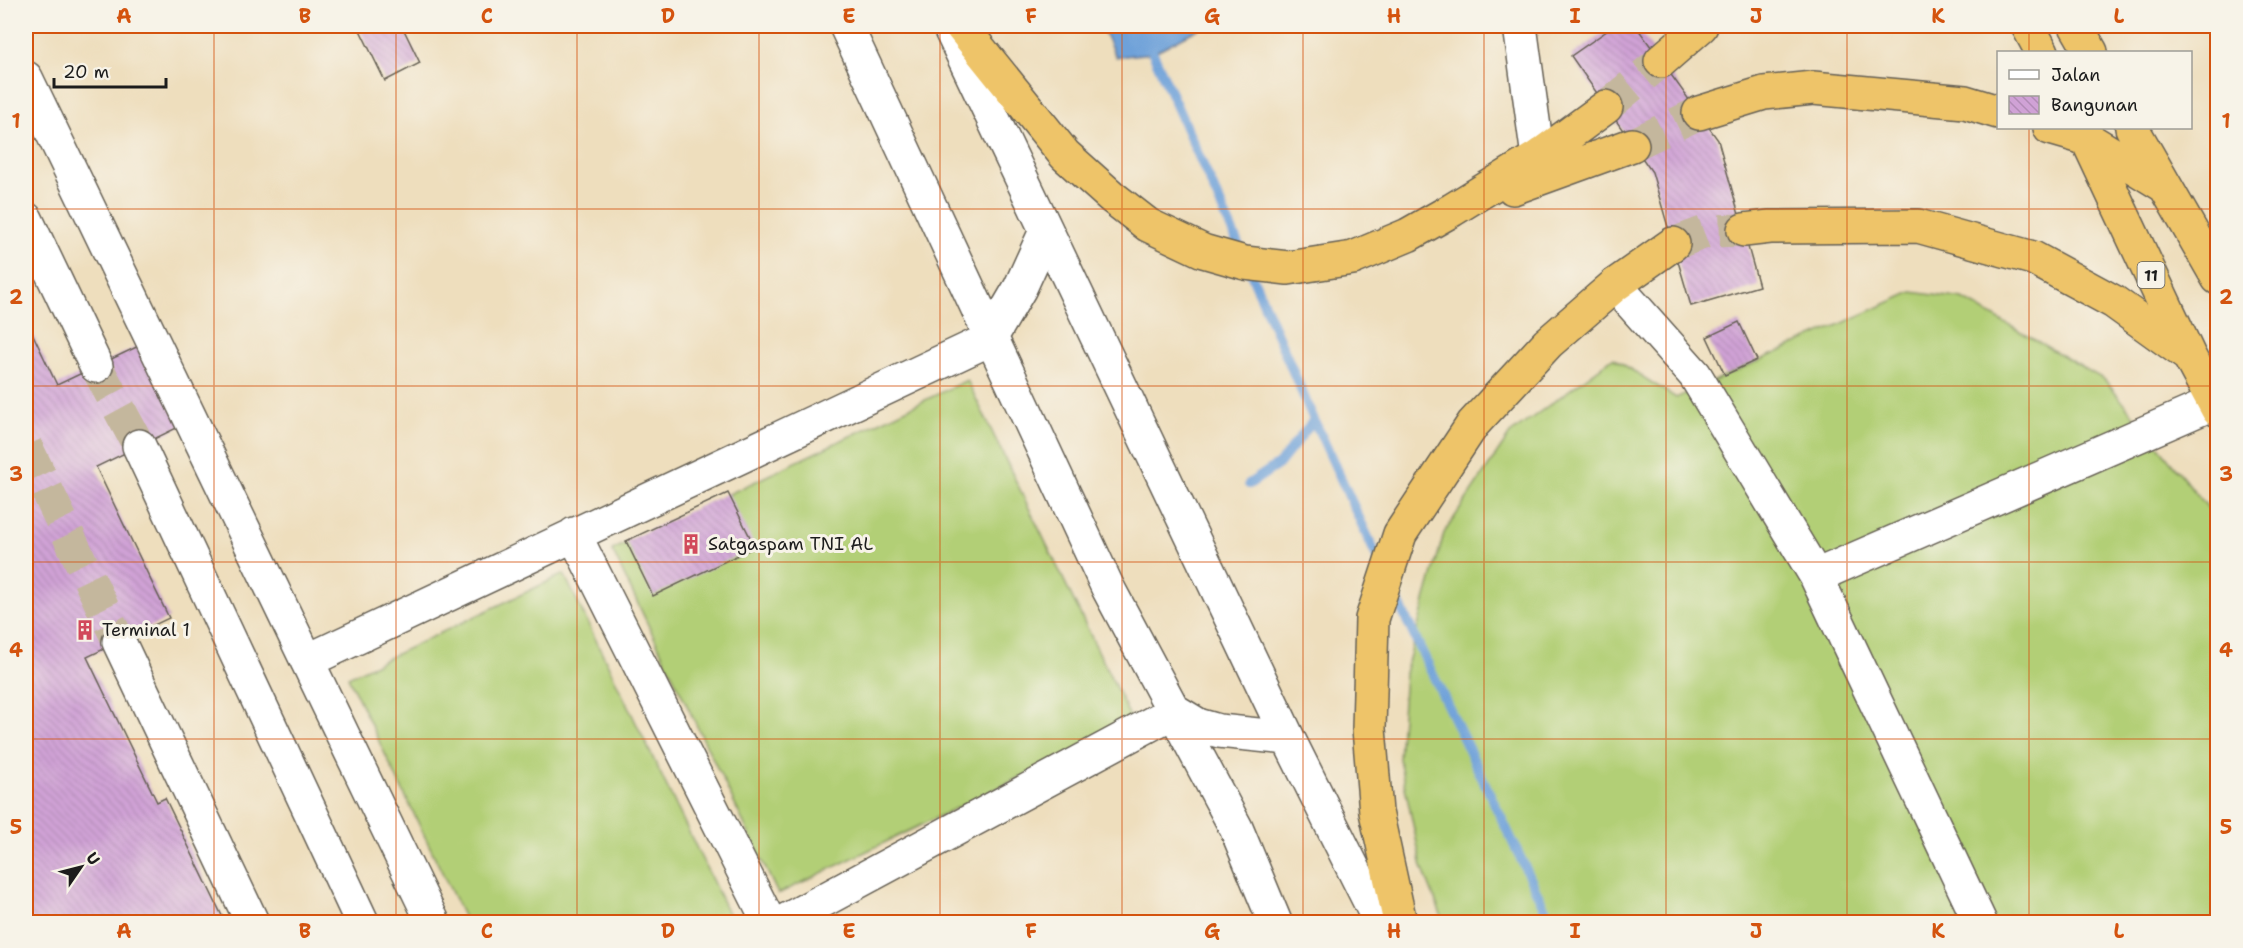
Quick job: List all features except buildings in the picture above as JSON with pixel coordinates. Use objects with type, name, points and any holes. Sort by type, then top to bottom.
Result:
[{"type":"highway","points":[[961,26],[1065,155],[1112,197],[1148,225],[1203,251],[1245,263],[1288,268],[1353,258],[1408,234],[1452,210],[1538,157],[1606,107]]},
{"type":"highway","points":[[1661,61],[1701,26]]},
{"type":"highway","points":[[2028,26],[2041,51]]},
{"type":"highway","points":[[2076,26],[2090,51]]},
{"type":"highway","points":[[1699,113],[1764,93],[1813,88],[1965,102],[1997,112]]},
{"type":"highway","points":[[2057,129],[2085,133],[2165,186]]},
{"type":"highway","points":[[2133,129],[2217,278]]},
{"type":"highway","name":"11","points":[[2085,133],[2189,356],[2216,405]]},
{"type":"highway","points":[[1452,210],[1632,145]]},
{"type":"highway","points":[[1744,230],[1770,227],[1918,226],[2021,254],[2033,258],[2115,302],[2189,356]]},
{"type":"highway","points":[[1400,922],[1376,812],[1369,729],[1372,619],[1400,534],[1473,424],[1548,343],[1615,285],[1673,244]]},
{"type":"street","points":[[846,26],[1108,588],[1236,828],[1275,922]]},
{"type":"street","points":[[949,26],[1288,738],[1380,922]]},
{"type":"street","points":[[1520,26],[1538,157]]},
{"type":"street","points":[[26,78],[433,922]]},
{"type":"street","points":[[26,219],[96,366]]},
{"type":"street","points":[[307,661],[990,339],[1020,288],[1046,231]]},
{"type":"street","points":[[1615,285],[1695,375],[1816,576],[1980,922]]},
{"type":"street","points":[[1816,576],[2216,405]]},
{"type":"street","points":[[139,446],[362,922]]},
{"type":"street","points":[[574,534],[769,922]]},
{"type":"street","points":[[119,642],[252,922]]},
{"type":"street","points":[[1174,711],[1198,724],[1219,731],[1288,738]]},
{"type":"street","points":[[783,922],[1174,711]]},
{"type":"green space","points":[[1912,292],[1963,299],[2105,380],[2209,509],[2217,526],[2217,922],[1444,922],[1422,867],[1399,759],[1405,673],[1444,533],[1510,434],[1613,358],[1676,398]]},
{"type":"green space","points":[[967,380],[1133,723],[778,894],[612,550]]},
{"type":"green space","points":[[564,574],[730,917],[718,922],[466,922],[348,677]]},
{"type":"water","points":[[1101,26],[1204,26],[1153,53],[1116,57]]},
{"type":"waterway","points":[[1153,53],[1243,255]]},
{"type":"waterway","points":[[1249,269],[1314,420],[1382,568]]},
{"type":"waterway","points":[[1249,484],[1279,464],[1314,420]]},
{"type":"waterway","points":[[1391,587],[1551,922]]},
{"type":"tunnel","points":[[1606,107],[1661,61]]},
{"type":"tunnel","points":[[1632,145],[1699,113]]},
{"type":"tunnel","points":[[1673,244],[1708,231],[1744,230]]},
{"type":"tunnel","points":[[96,366],[139,446]]},
{"type":"tunnel","points":[[26,446],[119,642]]},
{"type":"place","name":"Satgaspam TNI AL","points":[[691,544]]},
{"type":"place","name":"Terminal 1","points":[[85,630]]}]
